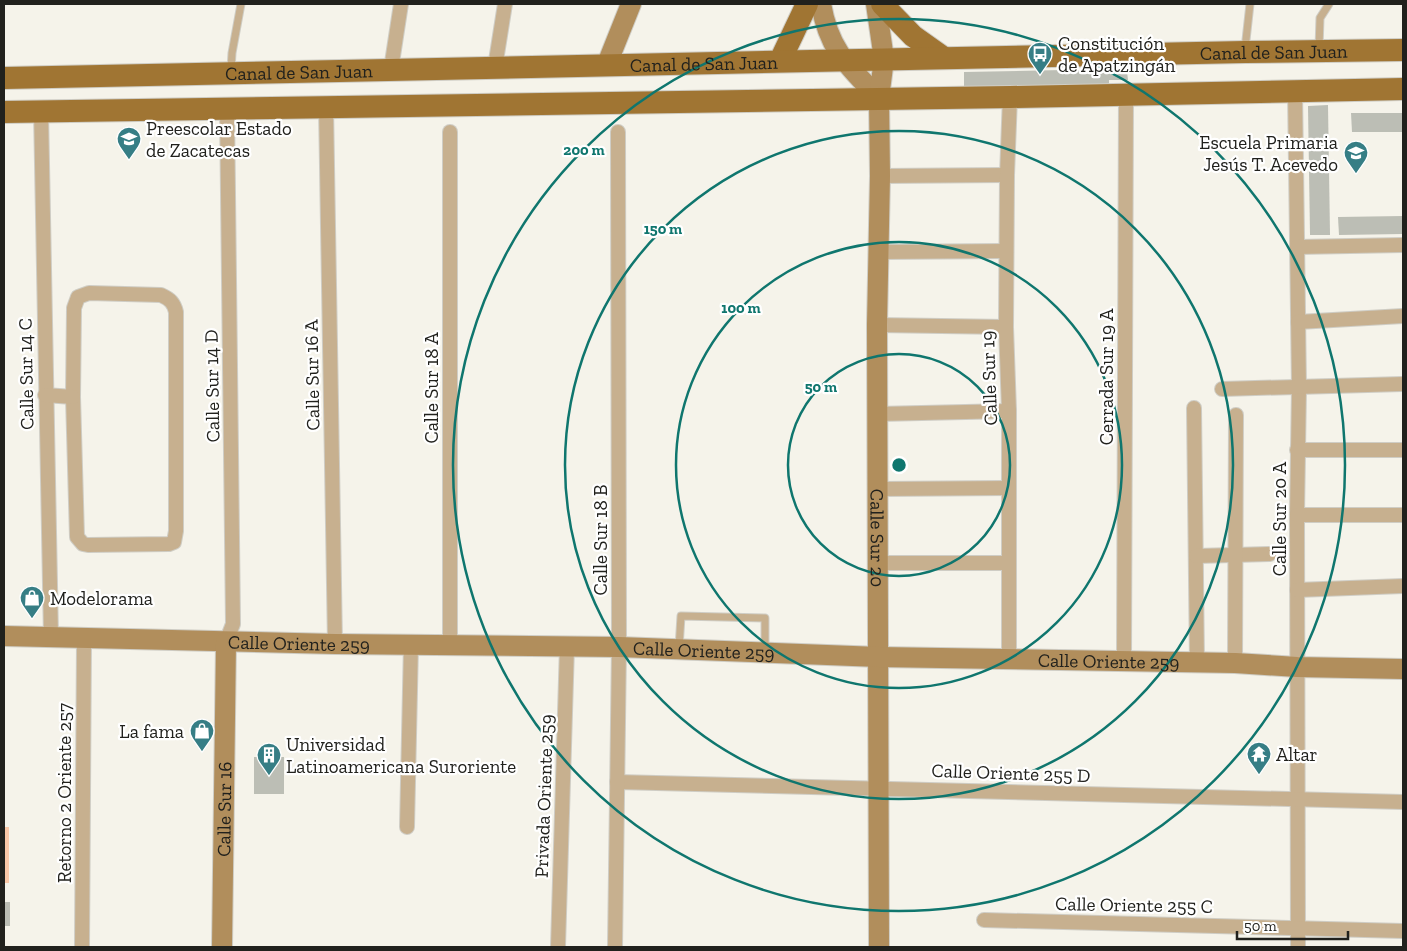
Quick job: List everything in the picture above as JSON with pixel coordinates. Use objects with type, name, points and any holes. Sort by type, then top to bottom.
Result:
[{"type":"main road","points":[[780,61],[807,4]]},
{"type":"main road","points":[[882,4],[912,36],[944,58]]},
{"type":"main road","name":"Canal de San Juan","points":[[4,78],[608,64],[1403,50]]},
{"type":"main road","name":"Canal de San Juan","points":[[4,112],[41,111],[227,118],[326,106],[1010,97],[1403,88]]},
{"type":"street","points":[[391,69],[401,4]]},
{"type":"street","points":[[495,67],[505,4]]},
{"type":"street","points":[[608,64],[631,4]]},
{"type":"street","points":[[820,4],[824,23],[842,60],[879,98]]},
{"type":"street","name":"Calle Sur 20","points":[[876,4],[884,59],[879,98],[880,176],[877,325],[879,947]]},
{"type":"street","name":"Calle Sur 20 A","points":[[1295,90],[1299,388],[1297,450],[1298,947]]},
{"type":"street","name":"Cerrada Sur 19 A","points":[[1124,661],[1126,94]]},
{"type":"street","name":"Calle Sur 19","points":[[1009,658],[1009,411],[1006,251],[1010,97]]},
{"type":"street","name":"Calle Sur 16 A","points":[[326,106],[335,644]]},
{"type":"street","name":"Calle Sur 14 C","points":[[41,111],[51,637]]},
{"type":"street","name":"Calle Sur 14 D","points":[[226,642],[233,624],[227,118]]},
{"type":"street","name":"Calle Sur 18 A","points":[[450,132],[450,644]]},
{"type":"street","name":"Calle Sur 18 B","points":[[615,947],[619,648],[618,132]]},
{"type":"street","points":[[880,176],[1007,175]]},
{"type":"street","points":[[1297,247],[1403,245]]},
{"type":"street","points":[[879,252],[1006,251]]},
{"type":"street","points":[[89,293],[161,296],[171,301],[176,312],[176,531],[174,542],[164,545],[88,545],[79,541],[76,532],[73,397],[74,308],[78,297],[89,293]]},
{"type":"street","points":[[1298,322],[1403,316]]},
{"type":"street","points":[[877,325],[1006,327]]},
{"type":"street","points":[[1222,389],[1403,384]]},
{"type":"street","points":[[45,395],[73,397]]},
{"type":"street","points":[[1194,408],[1197,662]]},
{"type":"street","points":[[878,414],[1009,411]]},
{"type":"street","points":[[1235,663],[1236,415]]},
{"type":"street","points":[[1297,450],[1403,450]]},
{"type":"street","points":[[878,490],[1009,488]]},
{"type":"street","points":[[1297,515],[1403,515]]},
{"type":"street","points":[[1196,556],[1270,554]]},
{"type":"street","points":[[878,563],[1009,563]]},
{"type":"street","points":[[1297,590],[1403,586]]},
{"type":"street","name":"Calle Oriente 259","points":[[4,636],[335,644],[567,646],[879,657],[1197,662],[1297,667],[1403,669]]},
{"type":"street","name":"Retorno 2 Oriente 257","points":[[82,947],[84,639]]},
{"type":"street","name":"Calle Sur 16","points":[[222,947],[226,642]]},
{"type":"street","points":[[407,826],[410,644]]},
{"type":"street","name":"Privada Oriente 259","points":[[558,947],[567,646]]},
{"type":"street","name":"Calle Oriente 255 D","points":[[618,782],[1403,802]]},
{"type":"street","name":"Calle Oriente 255 C","points":[[984,920],[1403,931]]},
{"type":"lane","points":[[230,72],[241,4]]},
{"type":"lane","points":[[1245,52],[1250,4]]},
{"type":"lane","points":[[1318,51],[1320,18],[1329,4]]},
{"type":"lane","points":[[679,650],[681,616],[765,618],[765,652]]},
{"type":"shaded area","points":[[4,827],[9,827],[9,883],[4,883]]},
{"type":"building","points":[[1109,69],[1109,72],[1127,71],[1128,80],[1109,80],[1109,84],[964,88],[964,72]]},
{"type":"building","points":[[1328,105],[1330,235],[1310,235],[1308,106]]},
{"type":"building","points":[[1351,113],[1403,113],[1403,132],[1352,132]]},
{"type":"building","points":[[1403,216],[1403,234],[1339,235],[1338,217]]},
{"type":"building","name":"Universidad Latinoamericana Suroriente","points":[[254,757],[284,757],[284,794],[254,794]]},
{"type":"building","points":[[4,902],[10,902],[10,926],[4,926]]},
{"type":"place","name":"Constitución de Apatzingán","points":[[1040,75]]},
{"type":"place","name":"Preescolar Estado de Zacatecas","points":[[129,160]]},
{"type":"place","name":"Escuela Primaria Jesús T. Acevedo","points":[[1356,174]]},
{"type":"place","name":"Modelorama","points":[[32,619]]},
{"type":"place","name":"La fama","points":[[202,752]]},
{"type":"place","name":"Altar","points":[[1259,775]]},
{"type":"place","name":"Universidad Latinoamericana Suroriente","points":[[269,776]]}]
